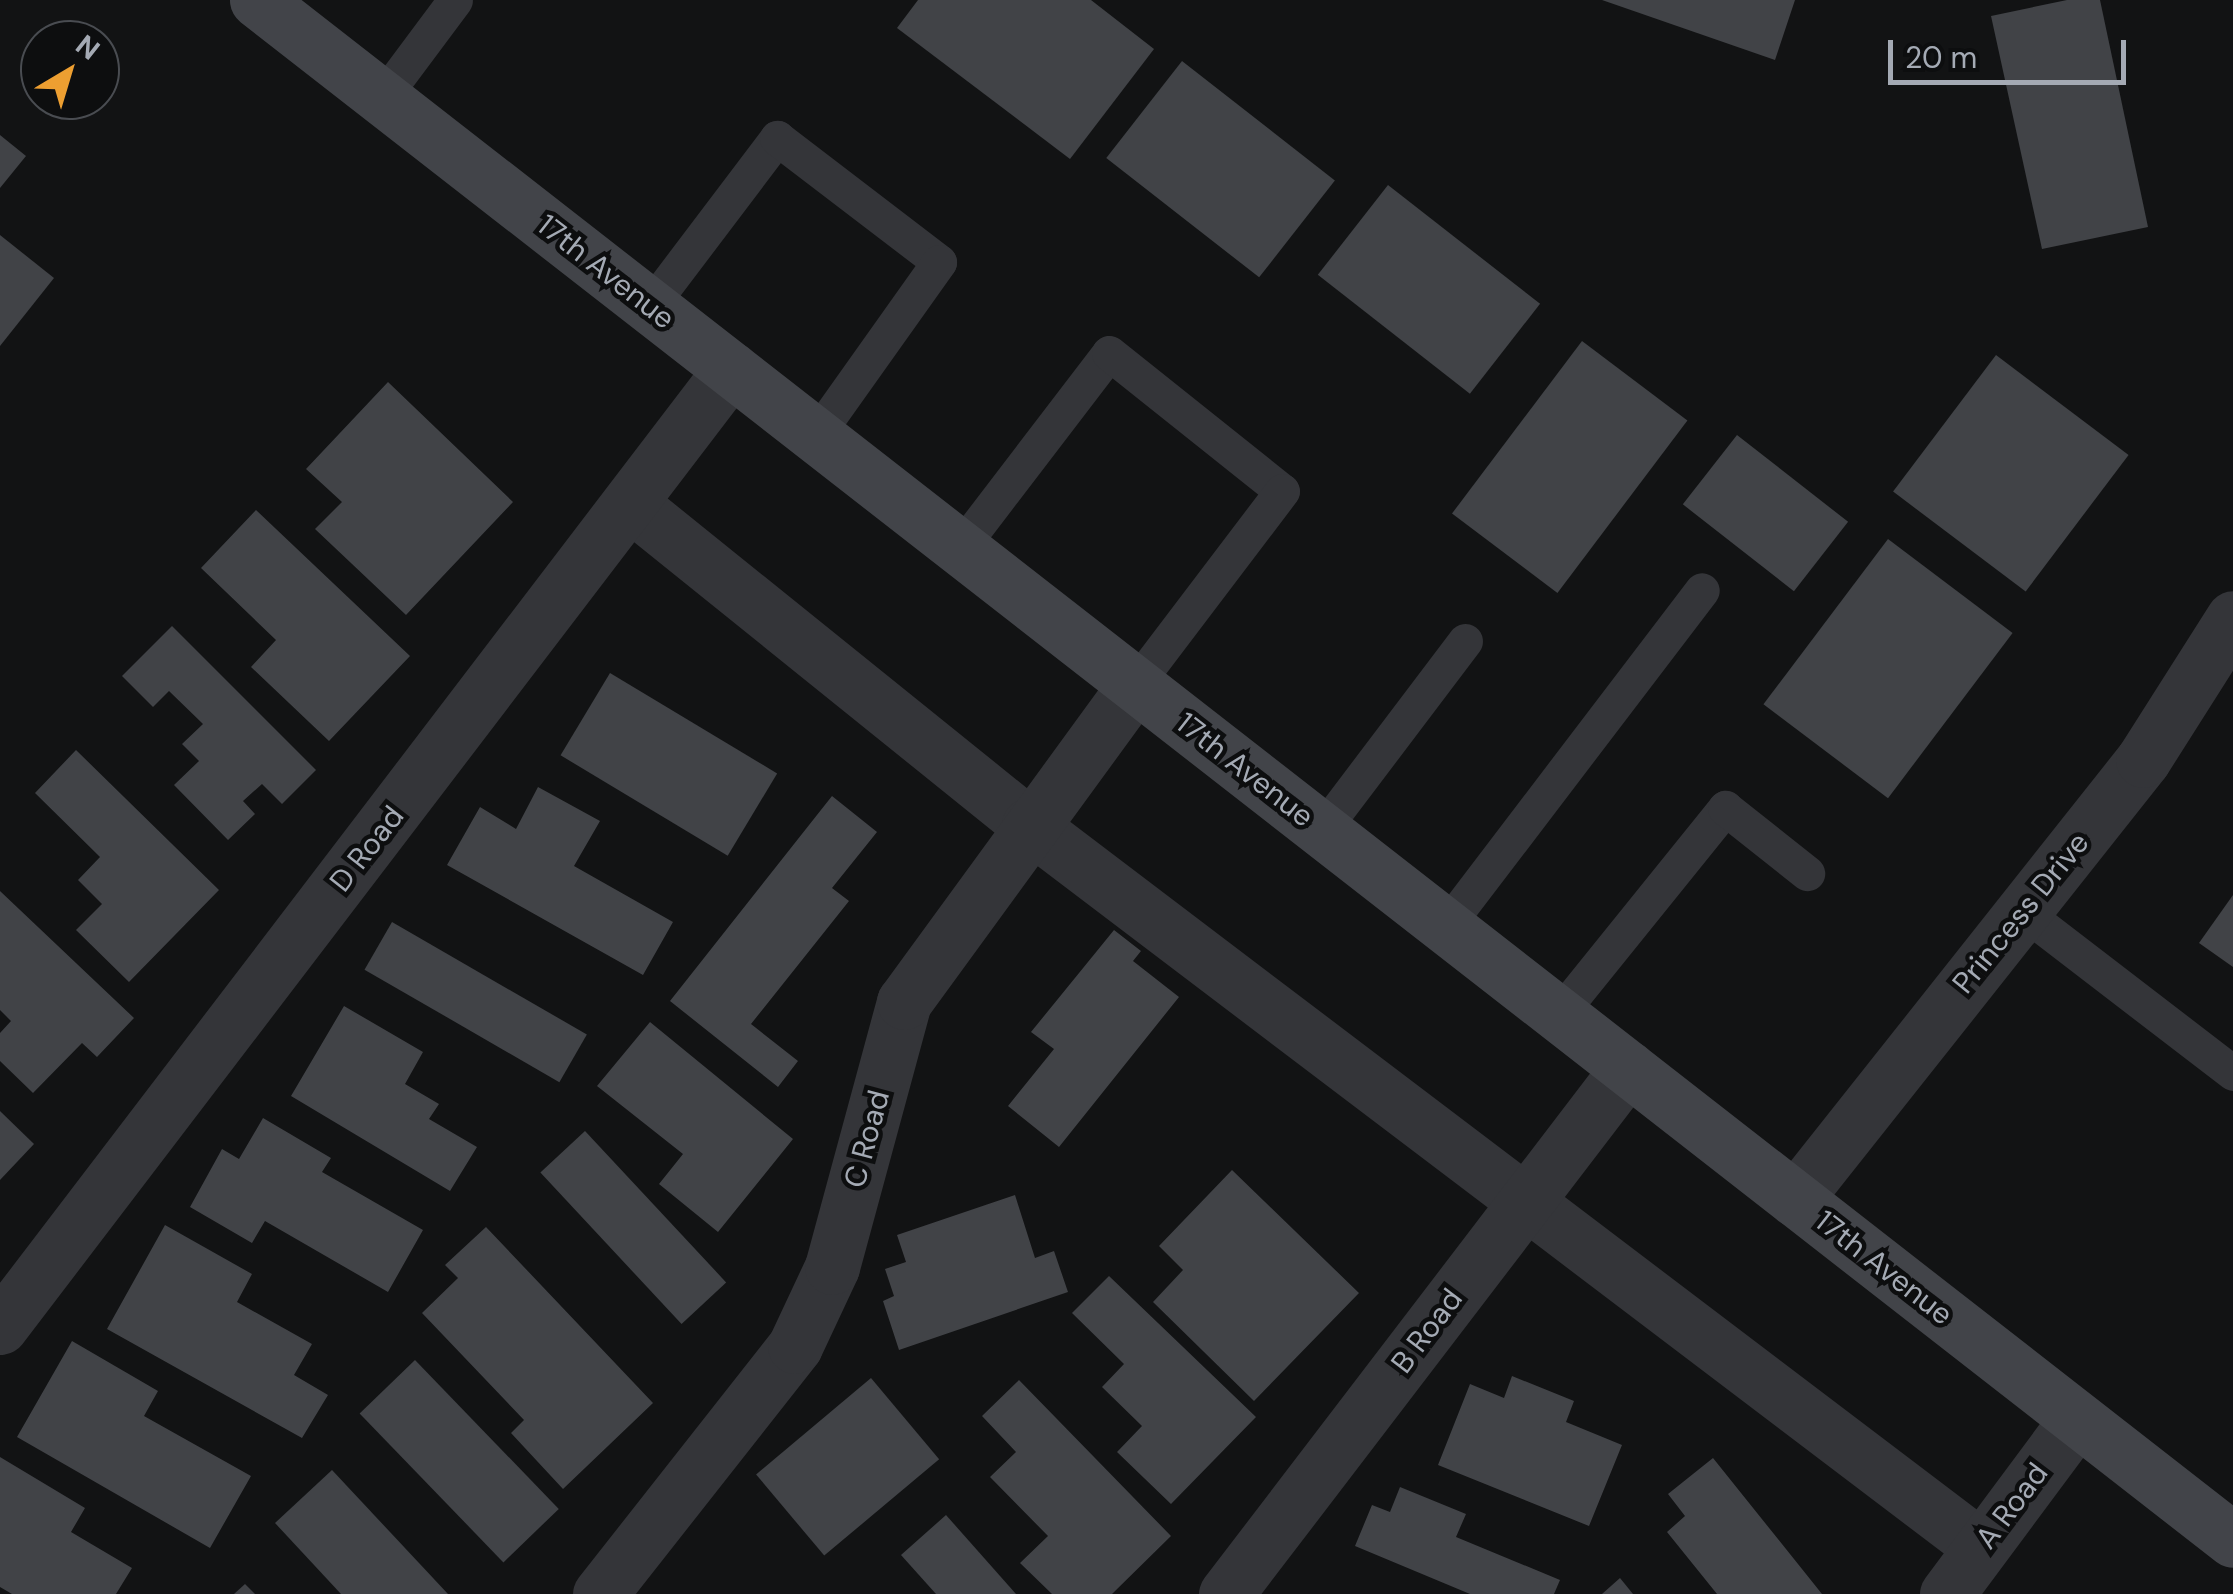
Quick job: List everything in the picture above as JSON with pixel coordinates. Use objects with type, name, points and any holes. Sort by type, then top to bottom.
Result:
[{"type":"main road","name":"17th Avenue","points":[[256,0],[2233,1540]]},
{"type":"street","name":"D Road","points":[[0,1327],[732,370]]},
{"type":"street","points":[[632,505],[1029,825],[1982,1548]]},
{"type":"street","name":"Princess Drive","points":[[1795,1199],[2144,760],[2233,618]]},
{"type":"street","name":"C Road","points":[[600,1594],[794,1346],[832,1268],[904,1002],[1029,825],[1135,685]]},
{"type":"street","name":"B Road","points":[[1226,1594],[1628,1068]]},
{"type":"street","name":"A Road","points":[[1947,1594],[2077,1419]]},
{"type":"lane","points":[[382,98],[454,0]]},
{"type":"lane","points":[[650,306],[777,138],[939,262],[816,435]]},
{"type":"lane","points":[[960,548],[1109,352],[1282,491],[1135,685]]},
{"type":"lane","points":[[1446,926],[1702,590]]},
{"type":"lane","points":[[1322,830],[1466,642]]},
{"type":"lane","points":[[1559,1014],[1725,808],[1807,873]]},
{"type":"lane","points":[[2022,912],[2233,1073]]},
{"type":"building","points":[[918,0],[1091,0],[1154,49],[1070,159],[897,28]]},
{"type":"building","points":[[1602,0],[1795,0],[1775,60]]},
{"type":"building","points":[[2067,0],[2100,0],[2148,227],[2042,249],[1991,16]]},
{"type":"building","points":[[1182,61],[1335,180],[1259,277],[1106,158]]},
{"type":"building","points":[[0,135],[26,156],[0,188]]},
{"type":"building","points":[[1388,185],[1540,304],[1470,394],[1318,275]]},
{"type":"building","points":[[0,235],[54,278],[0,346]]},
{"type":"building","points":[[1582,341],[1687,420],[1557,593],[1452,514]]},
{"type":"building","points":[[1996,355],[2129,455],[2026,591],[1893,492]]},
{"type":"building","points":[[388,382],[513,502],[406,615],[315,529],[342,502],[306,469]]},
{"type":"building","points":[[1737,435],[1848,522],[1794,591],[1683,504]]},
{"type":"building","points":[[256,510],[410,656],[329,741],[251,667],[276,640],[201,568]]},
{"type":"building","points":[[1888,539],[2013,633],[1888,798],[1763,704]]},
{"type":"building","points":[[172,626],[316,770],[282,804],[262,784],[243,801],[255,814],[228,840],[174,785],[199,761],[182,744],[203,724],[169,691],[153,707],[122,676]]},
{"type":"building","points":[[610,673],[777,773],[728,856],[561,755]]},
{"type":"building","points":[[76,750],[219,890],[129,982],[76,930],[102,904],[78,880],[100,857],[35,793]]},
{"type":"building","points":[[538,787],[600,821],[574,866],[673,922],[643,975],[447,865],[480,807],[516,829]]},
{"type":"building","points":[[832,796],[877,832],[832,888],[849,901],[751,1024],[798,1061],[778,1087],[670,1001]]},
{"type":"building","points":[[0,891],[134,1018],[97,1057],[82,1043],[33,1093],[0,1061],[0,1033],[11,1021],[0,1010]]},
{"type":"building","points":[[2233,895],[2233,967],[2199,943]]},
{"type":"building","points":[[392,922],[587,1034],[559,1082],[364,970]]},
{"type":"building","points":[[1114,930],[1141,951],[1133,961],[1179,997],[1059,1147],[1008,1106],[1054,1049],[1031,1032]]},
{"type":"building","points":[[344,1006],[423,1052],[405,1084],[439,1104],[429,1119],[477,1147],[450,1191],[291,1096]]},
{"type":"building","points":[[650,1022],[793,1139],[718,1232],[659,1184],[683,1154],[597,1086]]},
{"type":"building","points":[[0,1111],[34,1144],[0,1180]]},
{"type":"building","points":[[263,1118],[331,1158],[322,1172],[423,1230],[388,1292],[265,1221],[252,1243],[190,1207],[222,1149],[239,1159]]},
{"type":"building","points":[[585,1131],[726,1282],[682,1324],[540,1173]]},
{"type":"building","points":[[1232,1170],[1359,1293],[1254,1401],[1153,1302],[1183,1270],[1159,1246]]},
{"type":"building","points":[[1015,1195],[1035,1258],[1054,1251],[1068,1292],[899,1350],[883,1301],[894,1296],[885,1269],[906,1262],[897,1235]]},
{"type":"building","points":[[165,1225],[252,1274],[237,1302],[312,1344],[294,1375],[328,1395],[302,1438],[107,1329]]},
{"type":"building","points":[[486,1227],[653,1403],[563,1489],[511,1433],[524,1420],[422,1313],[458,1278],[445,1265]]},
{"type":"building","points":[[1109,1276],[1256,1417],[1171,1504],[1117,1452],[1142,1426],[1102,1387],[1124,1364],[1072,1313]]},
{"type":"building","points":[[72,1341],[158,1391],[144,1416],[251,1476],[210,1548],[17,1437]]},
{"type":"building","points":[[415,1360],[559,1509],[503,1562],[360,1413]]},
{"type":"building","points":[[1512,1376],[1574,1401],[1566,1422],[1622,1445],[1589,1526],[1438,1465],[1470,1384],[1504,1398]]},
{"type":"building","points":[[871,1378],[939,1459],[824,1556],[756,1474]]},
{"type":"building","points":[[1019,1380],[1171,1536],[1112,1594],[1052,1594],[1020,1563],[1048,1536],[990,1477],[1016,1452],[982,1416]]},
{"type":"building","points":[[0,1457],[85,1508],[71,1532],[132,1568],[116,1594],[12,1594],[0,1587]]},
{"type":"building","points":[[1713,1458],[1822,1594],[1717,1594],[1667,1532],[1685,1516],[1668,1494]]},
{"type":"building","points":[[332,1470],[448,1594],[341,1594],[275,1523]]},
{"type":"building","points":[[1400,1487],[1466,1514],[1456,1537],[1560,1580],[1554,1594],[1470,1594],[1355,1546],[1372,1505],[1390,1512]]},
{"type":"building","points":[[946,1515],[1016,1594],[936,1594],[901,1555]]},
{"type":"building","points":[[1620,1578],[1633,1594],[1602,1594]]},
{"type":"building","points":[[245,1584],[255,1594],[234,1594]]}]
